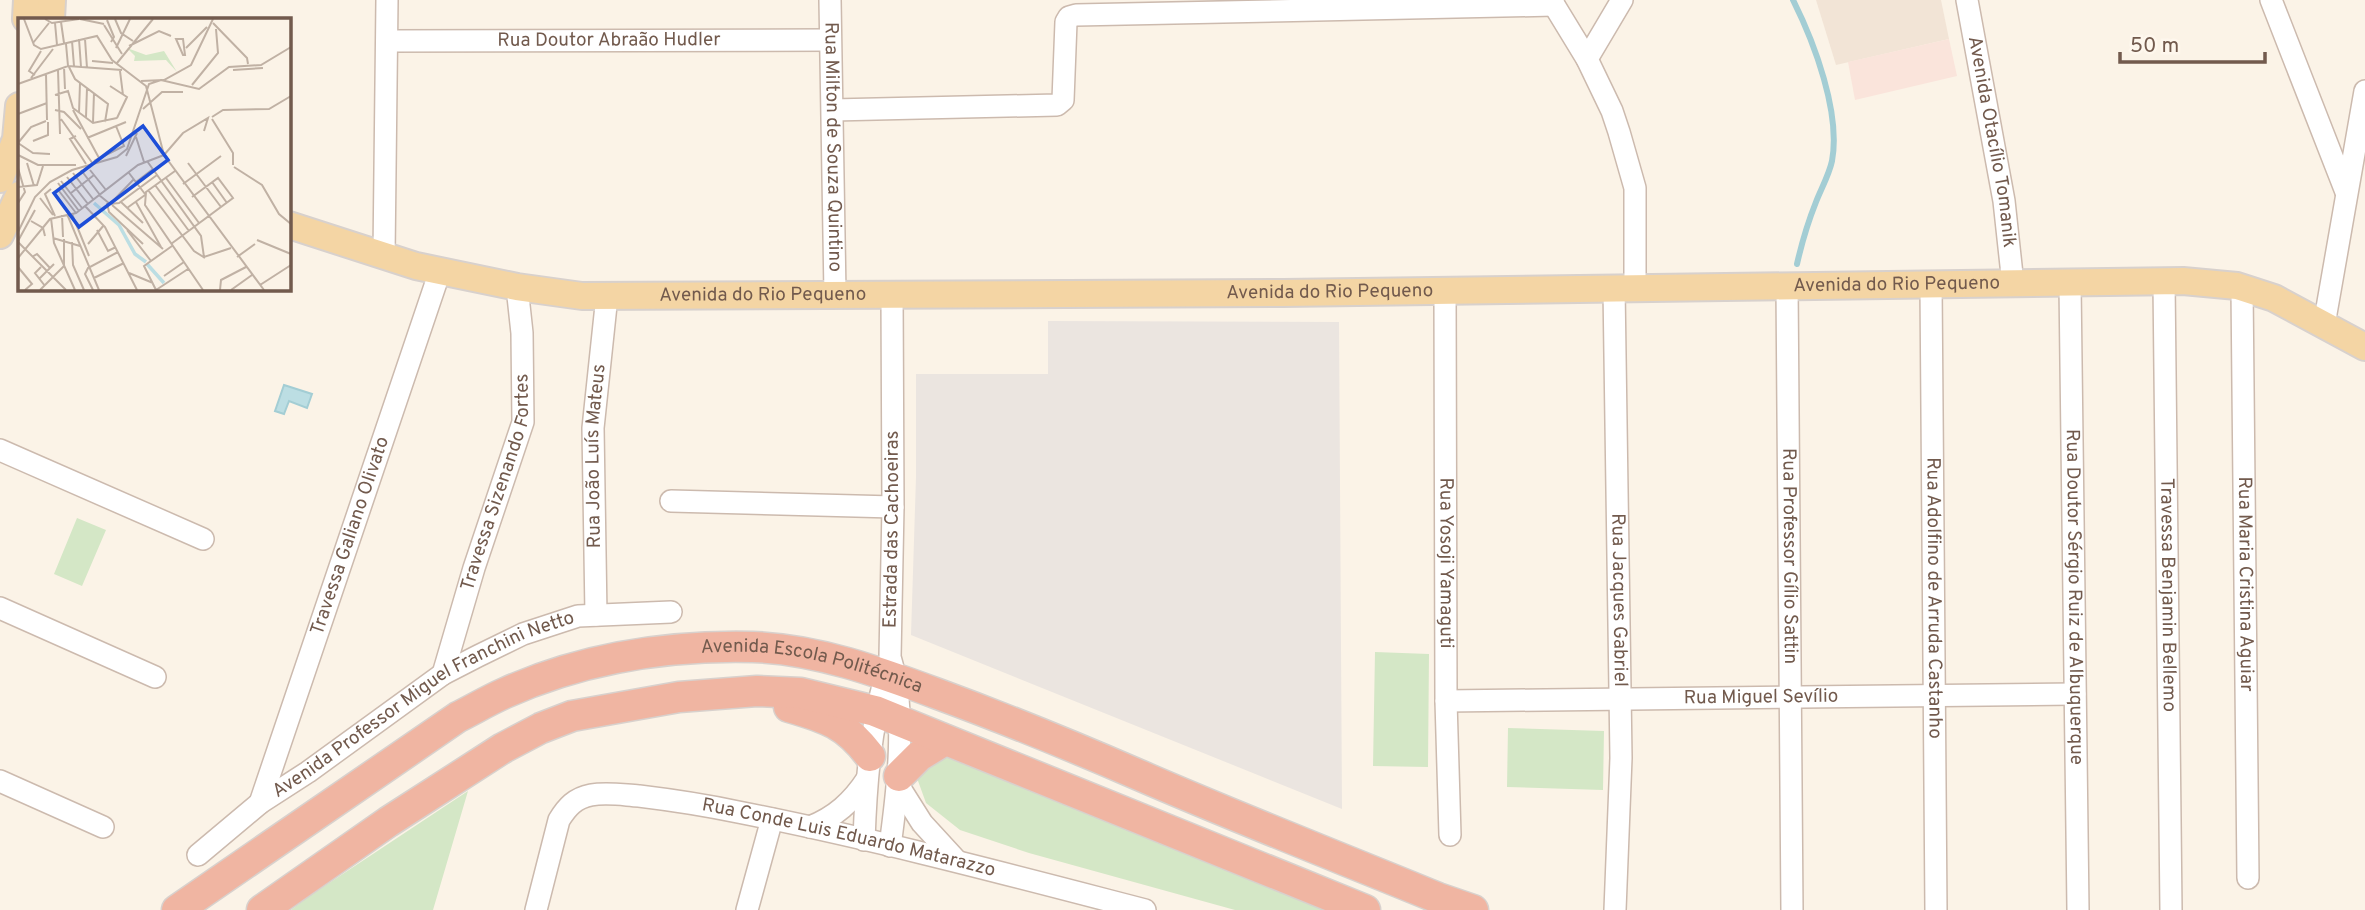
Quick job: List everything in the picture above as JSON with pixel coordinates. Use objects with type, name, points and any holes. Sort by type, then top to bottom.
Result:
[{"type":"highway","name":"Avenida Escola Politécnica","points":[[177,910],[458,717],[506,692],[614,657],[681,649],[755,647],[832,659],[891,677],[1043,733],[1383,876],[1473,910]]},
{"type":"highway","name":"Avenida Escola Politécnica","points":[[262,910],[406,810],[503,748],[541,728],[572,716],[679,697],[757,691],[800,693],[887,715],[1319,901],[1364,910]]},
{"type":"highway","points":[[738,692],[815,714],[845,727],[868,768]]},
{"type":"highway","points":[[899,780],[919,755],[945,740]]},
{"type":"highway","points":[[1319,901],[1330,879],[1346,872],[1383,876]]},
{"type":"main road","points":[[26,18],[27,0]]},
{"type":"main road","points":[[51,0],[51,18]]},
{"type":"main road","points":[[0,179],[18,111]]},
{"type":"main road","points":[[0,235],[18,197]]},
{"type":"main road","name":"Avenida do Rio Pequeno","points":[[290,225],[440,271],[517,287],[582,296],[1283,293],[2202,283],[2242,288],[2274,298],[2365,347]]},
{"type":"street","points":[[384,255],[387,0]]},
{"type":"street","name":"Rua Milton de Souza Quintino","points":[[831,0],[835,294]]},
{"type":"street","points":[[1587,59],[1622,0]]},
{"type":"street","name":"Avenida Otacílio Tomanik","points":[[1967,0],[2004,201],[2013,285]]},
{"type":"street","points":[[2271,0],[2347,194]]},
{"type":"street","points":[[833,110],[1057,105],[1063,100],[1066,22],[1069,17],[1076,15],[1553,3]]},
{"type":"street","name":"Rua Jacques Gabriel","points":[[1553,3],[1587,59],[1615,118],[1635,188],[1625,288],[1621,758],[1615,910]]},
{"type":"street","name":"Rua Doutor Abraão Hudler","points":[[387,41],[830,40]]},
{"type":"street","points":[[2324,325],[2365,90]]},
{"type":"street","name":"Travessa Galiano Olivato","points":[[260,803],[440,271]]},
{"type":"street","name":"Travessa Benjamin Bellemo","points":[[2164,282],[2171,910]]},
{"type":"street","name":"Rua Doutor Sérgio Ruiz de Albuquerque","points":[[2070,284],[2078,910]]},
{"type":"street","name":"Rua Adolfino de Arruda Castanho","points":[[1931,285],[1936,910]]},
{"type":"street","name":"Rua Professor Gílio Sattin","points":[[1787,286],[1792,910]]},
{"type":"street","name":"Travessa Sizenando Fortes","points":[[443,674],[474,568],[523,422],[522,333],[517,287]]},
{"type":"street","name":"Rua Maria Cristina Aguiar","points":[[2242,288],[2248,878]]},
{"type":"street","name":"Rua Yosoji Yamaguti","points":[[1445,290],[1446,701],[1450,835]]},
{"type":"street","name":"Estrada das Cachoeiras","points":[[864,840],[868,768],[887,715],[891,677],[892,294]]},
{"type":"street","name":"Rua João Luís Mateus","points":[[596,615],[593,428],[607,296]]},
{"type":"street","points":[[0,450],[203,539]]},
{"type":"street","points":[[671,501],[893,507]]},
{"type":"street","points":[[0,608],[155,677]]},
{"type":"street","name":"Avenida Professor Miguel Franchini Netto","points":[[198,855],[260,803],[308,772],[443,674],[523,634],[578,616],[671,612]]},
{"type":"street","name":"Rua Miguel Sevílio","points":[[1446,701],[2075,694]]},
{"type":"street","name":"Estrada das Cachoeiras","points":[[887,715],[899,780],[890,846]]},
{"type":"street","points":[[810,827],[833,817],[858,792],[868,768]]},
{"type":"street","points":[[899,780],[922,823],[956,860]]},
{"type":"street","points":[[0,781],[103,827]]},
{"type":"street","name":"Rua Conde Luis Eduardo Matarazzo","points":[[536,910],[559,820],[567,807],[576,800],[591,795],[612,793],[682,801],[772,818],[956,860],[1145,910]]},
{"type":"street","points":[[747,910],[772,818]]},
{"type":"shaded area","points":[[1816,0],[1941,0],[1949,39],[1836,65]]},
{"type":"shaded area","points":[[1949,39],[1957,76],[1855,100],[1848,62]]},
{"type":"shaded area","points":[[1048,321],[1339,322],[1342,809],[911,635],[916,374],[1048,374]]},
{"type":"green space","points":[[77,518],[106,530],[82,586],[54,574]]},
{"type":"green space","points":[[1375,652],[1429,654],[1428,767],[1373,766]]},
{"type":"green space","points":[[1508,728],[1604,731],[1603,790],[1507,787]]},
{"type":"green space","points":[[938,750],[1335,910],[1235,910],[1029,853],[960,830],[926,803],[913,767]]},
{"type":"green space","points":[[468,791],[433,910],[291,910],[308,897]]},
{"type":"water","points":[[284,385],[312,394],[307,408],[289,401],[284,414],[275,411]]},
{"type":"waterway","points":[[1793,0],[1824,78],[1834,142],[1831,166],[1810,217],[1797,264]]}]
